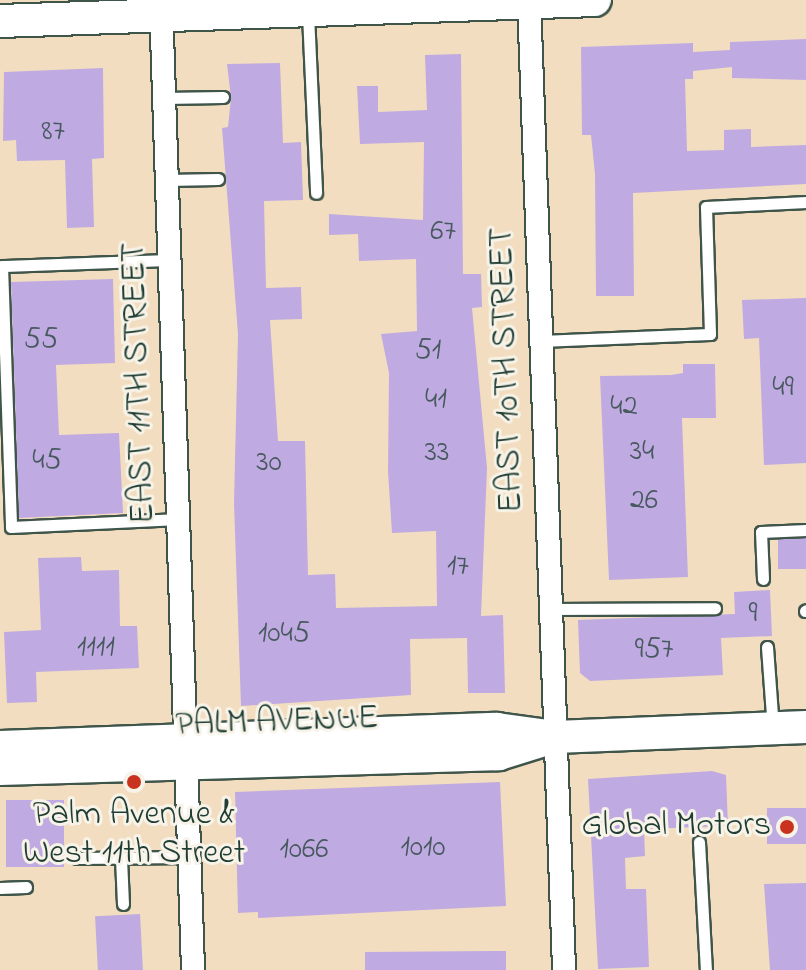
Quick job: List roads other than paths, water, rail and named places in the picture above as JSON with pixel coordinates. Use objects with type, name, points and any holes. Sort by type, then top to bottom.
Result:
[{"type":"main road","points":[[0,21],[161,8],[308,10],[595,0]]},
{"type":"main road","name":"PALM AVENUE","points":[[0,769],[497,729],[555,737],[806,727]]},
{"type":"main road","name":"PALM AVENUE","points":[[0,747],[187,752]]},
{"type":"street","name":"EAST 10TH STREET","points":[[529,1],[564,970]]},
{"type":"street","name":"EAST 11TH STREET","points":[[161,8],[193,970]]},
{"type":"lane","points":[[308,10],[316,193]]},
{"type":"lane","points":[[164,98],[223,97]]},
{"type":"lane","points":[[167,180],[218,179]]},
{"type":"lane","points":[[540,341],[710,334],[706,207],[806,202]]},
{"type":"lane","points":[[169,260],[2,266],[10,512],[11,527],[179,519]]},
{"type":"lane","points":[[763,579],[761,532],[806,530]]},
{"type":"lane","points":[[550,609],[715,608]]},
{"type":"lane","points":[[767,647],[773,728]]},
{"type":"lane","points":[[699,842],[706,970]]},
{"type":"lane","points":[[77,858],[190,857]]},
{"type":"lane","points":[[121,858],[123,904]]},
{"type":"lane","points":[[0,888],[26,887]]},
{"type":"place","name":"Palm Avenue & West 11th Street","points":[[134,782]]},
{"type":"place","name":"Global Motors","points":[[787,827]]}]
